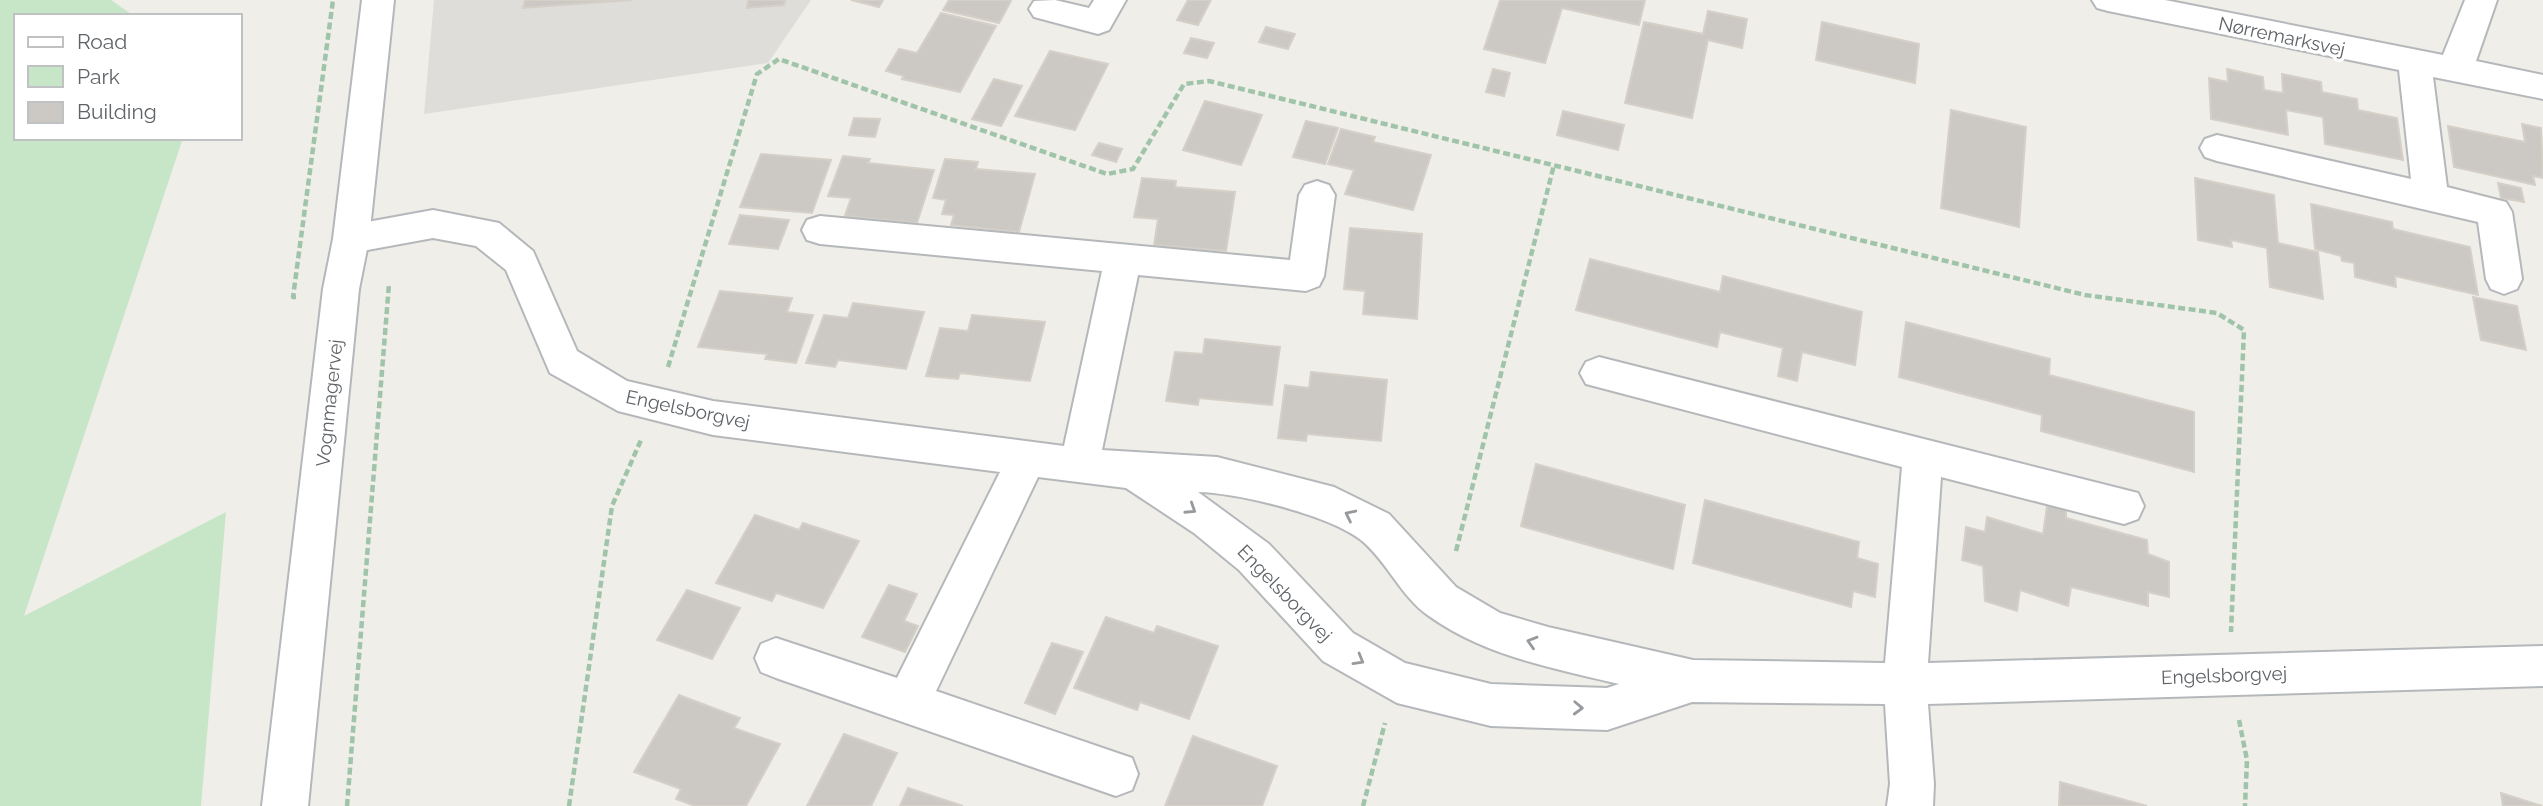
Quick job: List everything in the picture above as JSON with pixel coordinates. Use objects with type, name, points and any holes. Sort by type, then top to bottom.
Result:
[{"type":"street","name":"Vognmagervej","points":[[285,806],[341,289],[351,239],[378,0]]},
{"type":"street","points":[[1045,9],[1098,22],[1110,0]]},
{"type":"street","name":"Nørremarksvej","points":[[2108,0],[2460,73],[2543,87]]},
{"type":"street","points":[[2460,73],[2459,57],[2481,0]]},
{"type":"street","points":[[2415,63],[2431,197]]},
{"type":"street","points":[[2217,148],[2494,212],[2504,279]]},
{"type":"street","points":[[820,230],[1306,276],[1317,195]]},
{"type":"street","name":"Engelsborgvej","points":[[351,239],[433,224],[486,233],[520,261],[563,362],[618,395],[713,418],[1134,472],[1217,475],[1320,500],[1375,527],[1441,601],[1490,630],[1548,647],[1693,681],[1905,684],[2543,666]]},
{"type":"street","points":[[1079,465],[1123,259]]},
{"type":"street","points":[[1599,373],[2124,506]]},
{"type":"street","points":[[1910,806],[1912,785],[1905,684],[1923,455]]},
{"type":"street","points":[[908,703],[1027,458]]},
{"type":"street","name":"Engelsborgvej","points":[[1134,472],[1208,520],[1254,557],[1338,647],[1396,682],[1491,705],[1607,709],[1693,681]]},
{"type":"street","points":[[776,658],[1116,774]]},
{"type":"path","points":[[1432,592],[1455,554],[1554,164]]},
{"type":"path","points":[[347,806],[389,278]]},
{"type":"path","points":[[2229,675],[2247,760],[2245,806]]},
{"type":"path","points":[[1363,806],[1396,682]]},
{"type":"shaded area","points":[[434,0],[811,0],[768,63],[424,114]]},
{"type":"green space","points":[[0,0],[111,0],[131,14],[14,14],[14,140],[182,140],[24,616],[226,512],[201,806],[0,806]]},
{"type":"building","points":[[525,0],[632,0],[523,8]]},
{"type":"building","points":[[748,0],[785,0],[784,5],[747,8]]},
{"type":"building","points":[[851,0],[883,0],[879,7]]},
{"type":"building","points":[[949,0],[1011,1],[999,23],[943,10]]},
{"type":"building","points":[[1188,0],[1211,0],[1198,25],[1177,20]]},
{"type":"building","points":[[1500,0],[1645,0],[1639,25],[1562,8],[1545,63],[1484,49]]},
{"type":"building","points":[[1708,11],[1747,19],[1742,48],[1708,40],[1692,118],[1625,103],[1644,22],[1703,34]]},
{"type":"building","points":[[941,13],[996,26],[960,92],[902,79],[904,76],[886,71],[899,49],[917,53]]},
{"type":"building","points":[[1822,22],[1919,44],[1915,83],[1816,60]]},
{"type":"building","points":[[1266,27],[1295,34],[1288,49],[1259,42]]},
{"type":"building","points":[[1191,38],[1214,43],[1207,58],[1184,53]]},
{"type":"building","points":[[1050,51],[1108,64],[1075,130],[1015,116]]},
{"type":"building","points":[[1493,69],[1510,73],[1504,96],[1486,92]]},
{"type":"building","points":[[2227,69],[2263,77],[2264,90],[2283,93],[2282,74],[2321,82],[2322,92],[2357,99],[2358,110],[2397,118],[2403,160],[2325,144],[2323,117],[2286,110],[2288,135],[2211,119],[2209,78],[2228,82]]},
{"type":"building","points":[[994,79],[1022,86],[1001,126],[972,119]]},
{"type":"building","points":[[1205,101],[1262,115],[1241,165],[1183,150]]},
{"type":"building","points":[[1951,110],[2026,127],[2019,227],[1941,208]]},
{"type":"building","points":[[1563,111],[1624,125],[1618,150],[1557,135]]},
{"type":"building","points":[[854,118],[880,119],[875,137],[849,135]]},
{"type":"building","points":[[1306,121],[1338,128],[1325,164],[1293,157]]},
{"type":"building","points":[[2522,124],[2541,128],[2543,178],[2533,176],[2535,185],[2454,167],[2448,126],[2525,142]]},
{"type":"building","points":[[1341,129],[1375,137],[1373,142],[1431,155],[1413,210],[1345,194],[1354,170],[1328,164]]},
{"type":"building","points":[[1099,143],[1122,149],[1116,162],[1092,155]]},
{"type":"building","points":[[761,154],[831,160],[812,213],[740,207]]},
{"type":"building","points":[[843,156],[870,159],[868,163],[934,170],[917,223],[845,216],[851,198],[828,196]]},
{"type":"building","points":[[945,159],[978,162],[976,169],[1035,174],[1019,232],[951,225],[954,215],[942,214],[946,200],[933,198]]},
{"type":"building","points":[[1142,178],[1176,181],[1175,187],[1235,192],[1226,251],[1154,245],[1158,219],[1134,217]]},
{"type":"building","points":[[2195,178],[2274,195],[2278,243],[2318,252],[2323,299],[2270,287],[2267,248],[2231,240],[2232,247],[2198,240]]},
{"type":"building","points":[[2498,183],[2521,188],[2524,202],[2501,198]]},
{"type":"building","points":[[2311,204],[2392,222],[2393,229],[2470,247],[2478,295],[2395,276],[2396,287],[2355,277],[2354,263],[2342,261],[2341,256],[2315,249]]},
{"type":"building","points":[[740,215],[789,220],[778,249],[729,244]]},
{"type":"building","points":[[1350,228],[1422,234],[1417,319],[1363,314],[1365,291],[1344,289]]},
{"type":"building","points":[[1590,259],[1720,292],[1723,276],[1862,312],[1855,365],[1802,352],[1797,381],[1778,376],[1783,348],[1720,332],[1717,347],[1576,310]]},
{"type":"building","points":[[720,291],[792,298],[787,312],[813,315],[796,363],[765,359],[767,354],[698,347]]},
{"type":"building","points":[[2473,297],[2517,306],[2526,350],[2481,340]]},
{"type":"building","points":[[853,303],[924,312],[906,369],[838,360],[835,367],[806,363],[824,315],[848,318]]},
{"type":"building","points":[[972,315],[1045,322],[1030,381],[960,373],[958,379],[926,376],[940,328],[968,331]]},
{"type":"building","points":[[1906,322],[2050,359],[2049,375],[2194,412],[2194,472],[2041,431],[2042,415],[1899,377]]},
{"type":"building","points":[[1205,339],[1280,347],[1272,405],[1199,398],[1198,405],[1166,401],[1175,352],[1203,354]]},
{"type":"building","points":[[1311,372],[1387,380],[1381,441],[1307,434],[1306,441],[1278,438],[1285,385],[1309,388]]},
{"type":"building","points":[[1536,464],[1685,505],[1673,569],[1521,526]]},
{"type":"building","points":[[1705,500],[1859,542],[1857,558],[1878,564],[1875,597],[1853,591],[1851,607],[1693,563]]},
{"type":"building","points":[[2048,500],[2066,504],[2066,518],[2147,540],[2148,554],[2169,562],[2169,597],[2148,592],[2148,606],[2071,587],[2068,606],[2020,590],[2017,611],[1985,601],[1983,566],[1962,560],[1966,527],[1985,532],[1987,517],[2043,534]]},
{"type":"building","points":[[755,515],[799,530],[803,523],[859,541],[823,608],[776,593],[772,601],[716,583]]},
{"type":"building","points":[[889,585],[917,594],[904,621],[918,626],[905,652],[862,637]]},
{"type":"building","points":[[687,590],[740,608],[712,659],[657,640]]},
{"type":"building","points":[[1106,617],[1154,633],[1157,626],[1218,646],[1189,719],[1140,702],[1137,710],[1074,688]]},
{"type":"building","points":[[1052,643],[1083,652],[1055,714],[1025,703]]},
{"type":"building","points":[[679,695],[740,718],[734,728],[780,744],[746,806],[695,806],[676,799],[681,789],[634,772]]},
{"type":"building","points":[[844,734],[897,753],[871,806],[807,806]]},
{"type":"building","points":[[1193,736],[1277,766],[1262,806],[1165,806]]},
{"type":"building","points":[[2060,782],[2147,806],[2059,806]]},
{"type":"building","points":[[908,788],[963,806],[900,806]]},
{"type":"building","points":[[2501,793],[2542,806],[2503,806]]}]
